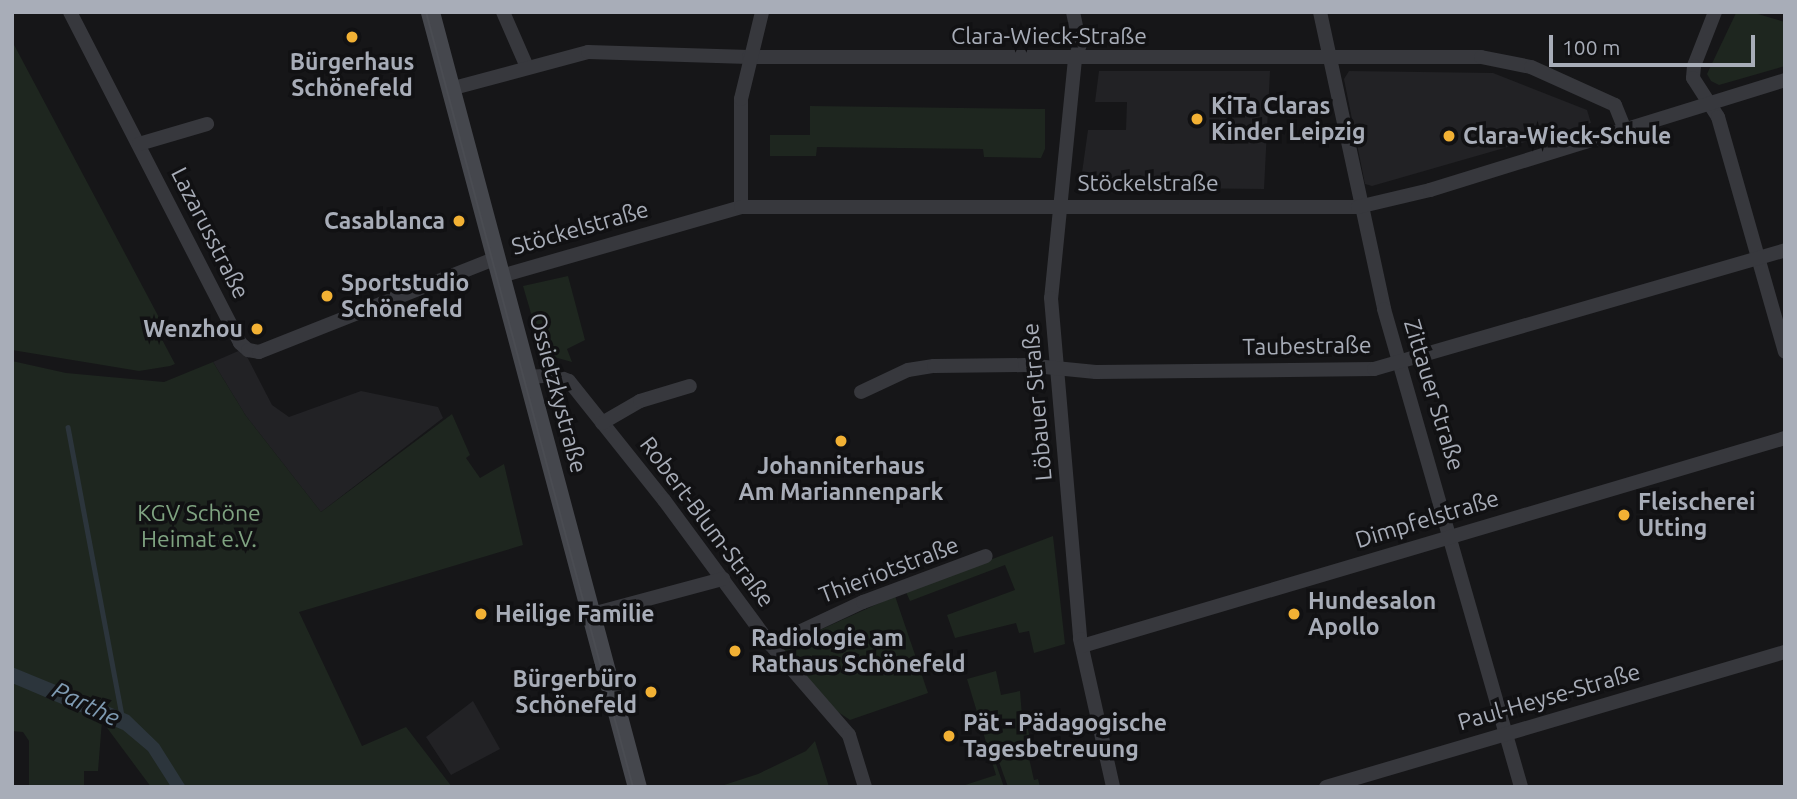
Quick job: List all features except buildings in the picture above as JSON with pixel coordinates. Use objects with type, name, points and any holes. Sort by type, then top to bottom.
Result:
[{"type":"main road","name":"Ossietzkystraße","points":[[430,12],[637,787]]},
{"type":"street","name":"Lazarusstraße","points":[[70,12],[240,343]]},
{"type":"street","points":[[503,12],[527,67]]},
{"type":"street","points":[[741,207],[741,99],[762,12]]},
{"type":"street","name":"Löbauer Straße","points":[[1073,12],[1080,44],[1075,59],[1058,206],[1051,298],[1055,368],[1082,646],[1113,787]]},
{"type":"street","name":"Zittauer Straße","points":[[1320,12],[1327,58],[1359,207],[1399,363],[1452,536],[1521,787]]},
{"type":"street","points":[[1716,12],[1694,66],[1698,91],[1718,117],[1785,352]]},
{"type":"street","name":"Clara-Wieck-Straße","points":[[450,89],[589,52],[749,57],[1503,59],[1615,105],[1625,130]]},
{"type":"street","name":"Stöckelstraße","points":[[240,343],[259,352],[499,267],[741,207],[1359,207],[1430,190],[1785,80]]},
{"type":"street","name":"Lazarusstraße","points":[[139,144],[207,124]]},
{"type":"street","name":"Taubestraße","points":[[862,393],[908,370],[933,366],[1055,368],[1096,372],[1363,370],[1399,363],[1785,250]]},
{"type":"street","name":"Robert-Blum-Straße","points":[[528,377],[554,375],[569,381],[723,579],[771,646],[849,735],[865,787]]},
{"type":"street","name":"Robert-Blum-Straße","points":[[602,423],[640,401],[690,386]]},
{"type":"street","name":"Dimpfelstraße","points":[[1082,646],[1785,438]]},
{"type":"street","name":"Thieriotstraße","points":[[771,646],[863,602],[986,556]]},
{"type":"street","points":[[592,614],[723,579]]},
{"type":"street","name":"Paul-Heyse-Straße","points":[[1326,787],[1785,652]]},
{"type":"shaded area","points":[[1099,71],[1270,71],[1264,189],[1080,187],[1088,130],[1126,130],[1127,102],[1095,102]]},
{"type":"shaded area","name":"Clara-Wieck-Schule","points":[[1349,71],[1493,73],[1587,110],[1591,123],[1372,186],[1365,184],[1344,79]]},
{"type":"shaded area","points":[[243,349],[272,405],[289,417],[361,391],[438,407],[443,418],[321,512],[246,416],[213,362]]},
{"type":"shaded area","points":[[473,701],[500,749],[451,775],[426,737]]},
{"type":"green space","points":[[1751,12],[1785,22],[1785,66],[1719,85],[1711,81],[1707,74],[1736,13]]},
{"type":"green space","points":[[12,41],[163,325],[157,330],[175,364],[139,371],[12,350]]},
{"type":"green space","points":[[810,106],[1045,109],[1045,149],[1041,158],[984,157],[983,149],[817,147],[816,156],[770,156],[770,135],[810,135]]},
{"type":"green space","points":[[568,276],[585,340],[567,349],[572,362],[543,354],[523,286]]},
{"type":"green space","name":"KGV Schöne Heimat e.V.","points":[[12,361],[66,373],[164,382],[213,362],[246,416],[321,512],[452,414],[470,455],[466,458],[480,478],[504,464],[523,545],[299,612],[362,746],[406,727],[452,787],[151,787],[102,721],[98,771],[84,771],[84,785],[29,785],[29,741],[23,732],[12,731]]},
{"type":"green space","points":[[1053,536],[1065,644],[1034,653],[1029,631],[1019,633],[1016,623],[955,638],[947,615],[1015,590],[1005,565],[910,601],[906,592]]},
{"type":"green space","points":[[895,596],[928,693],[850,720],[829,706],[780,648]]},
{"type":"green space","points":[[996,671],[1001,695],[1020,691],[1023,729],[1028,729],[1030,739],[995,761],[1004,787],[959,787],[996,775],[967,679]]},
{"type":"green space","points":[[815,741],[829,787],[718,787],[758,774],[806,751]]},
{"type":"green space","points":[[1026,745],[1034,780],[1038,779],[1040,787],[1008,787],[999,762]]},
{"type":"water","name":"Parthe","points":[[12,667],[129,715],[159,744],[186,787],[171,787],[148,751],[123,730],[12,683]]},
{"type":"waterway","name":"Parthe","points":[[68,427],[122,715]]},
{"type":"tram line","points":[[426,12],[633,787]]},
{"type":"place","name":"Bürgerhaus Schönefeld","points":[[352,37]]},
{"type":"place","name":"KiTa Claras Kinder Leipzig","points":[[1197,119]]},
{"type":"place","name":"Clara-Wieck-Schule","points":[[1449,136]]},
{"type":"place","name":"Casablanca","points":[[459,221]]},
{"type":"place","name":"Sportstudio Schönefeld","points":[[327,296]]},
{"type":"place","name":"Wenzhou","points":[[257,329]]},
{"type":"place","name":"Johanniterhaus Am Mariannenpark","points":[[841,441]]},
{"type":"place","name":"Fleischerei Utting","points":[[1624,515]]},
{"type":"place","name":"Heilige Familie","points":[[481,614]]},
{"type":"place","name":"Hundesalon Apollo","points":[[1294,614]]},
{"type":"place","name":"Radiologie am Rathaus Schönefeld","points":[[735,651]]},
{"type":"place","name":"Bürgerbüro Schönefeld","points":[[651,692]]},
{"type":"place","name":"Pät - Pädagogische Tagesbetreuung","points":[[949,736]]}]
